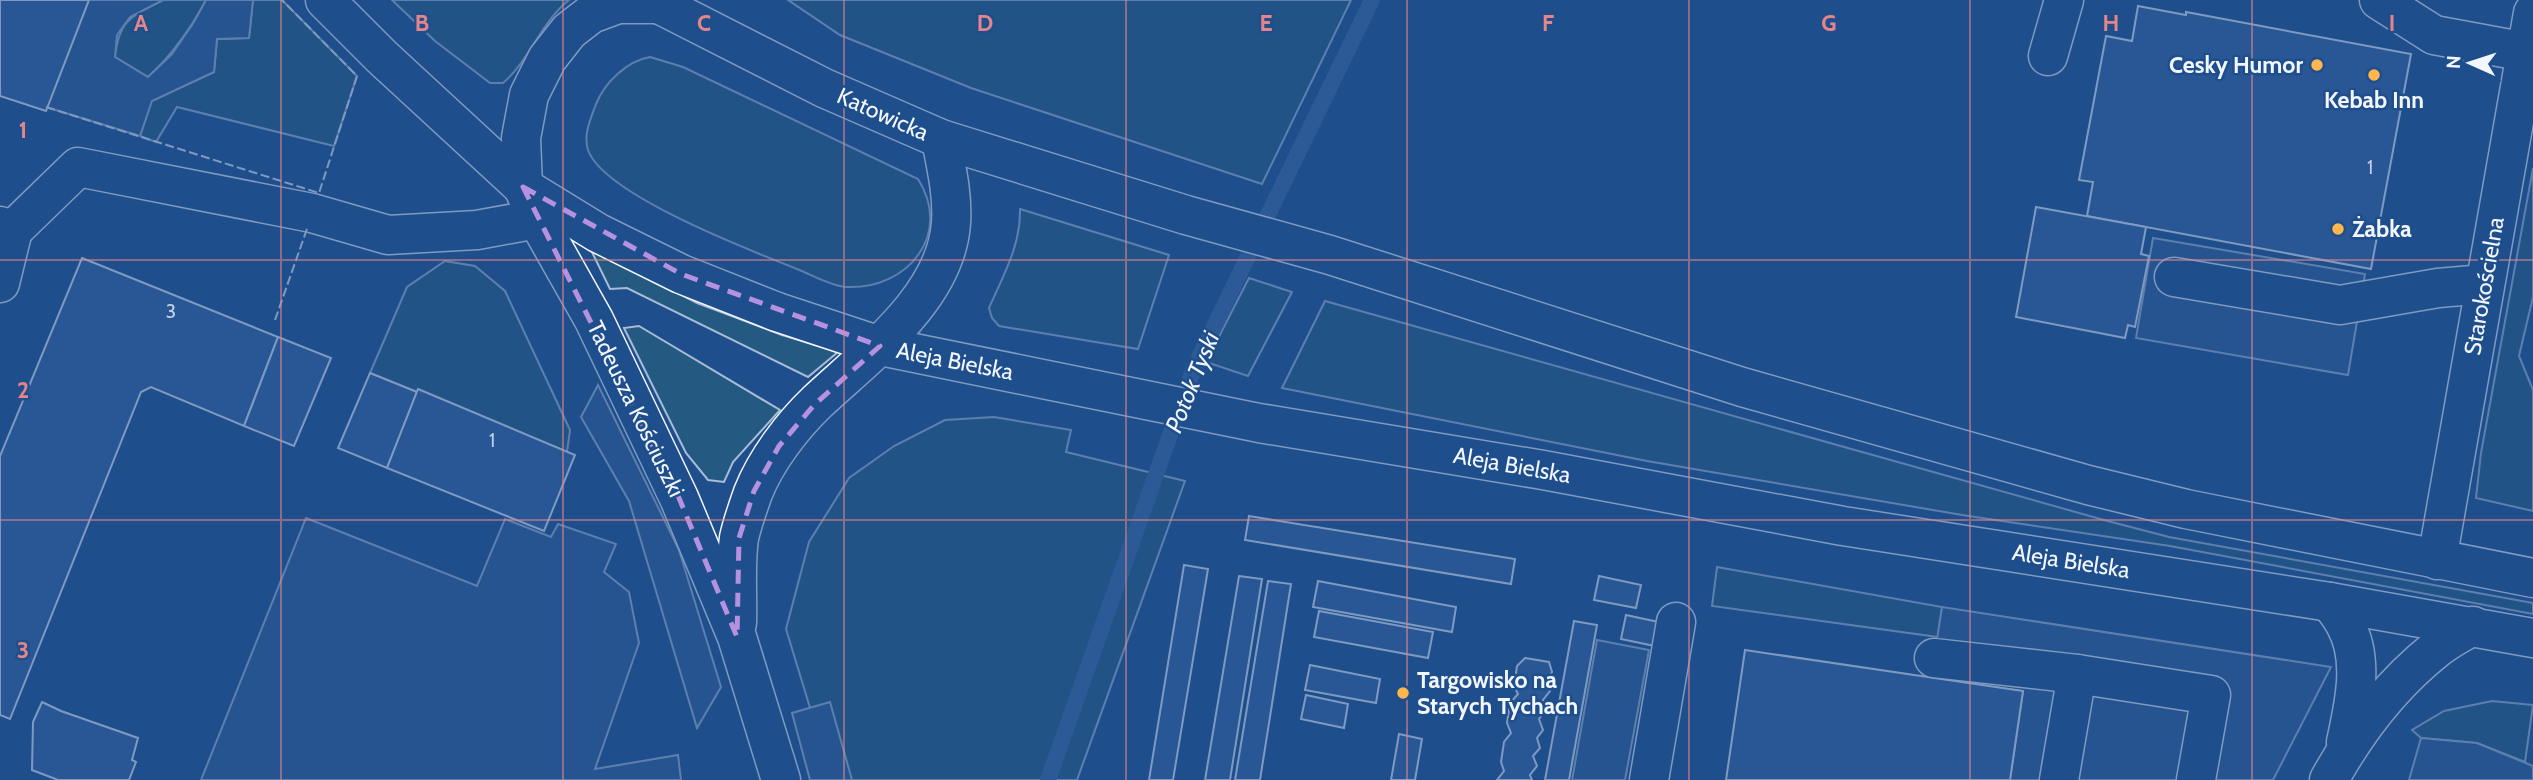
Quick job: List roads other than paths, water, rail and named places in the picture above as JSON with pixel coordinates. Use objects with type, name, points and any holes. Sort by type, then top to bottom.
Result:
[{"type":"main road","points":[[0,284],[6,228],[78,167],[312,213],[388,235],[477,230],[530,203],[326,0]]},
{"type":"main road","points":[[2048,56],[2064,0]]},
{"type":"main road","points":[[2379,0],[2434,35],[2526,52]]},
{"type":"main road","name":"Katowicka","points":[[530,203],[521,138],[529,95],[547,59],[569,31],[591,14],[618,5],[654,2],[824,88],[941,139],[949,183],[951,225],[940,266],[920,299],[880,346]]},
{"type":"main road","name":"Starokościelna","points":[[2437,560],[2533,13]]},
{"type":"main road","points":[[941,139],[1186,215],[1297,246],[1742,387],[2076,482],[2210,515],[2533,578]]},
{"type":"main road","name":"Aleja Bielska","points":[[530,203],[681,274],[777,312],[880,346],[1224,416],[1543,470],[1843,526],[2330,602],[2533,638]]},
{"type":"main road","name":"Tadeusza Kościuszki","points":[[530,203],[600,332],[679,498],[737,637],[781,780]]},
{"type":"main road","points":[[2174,277],[2340,305],[2438,288],[2484,285]]},
{"type":"main road","name":"Tadeusza Kościuszki","points":[[737,637],[739,538],[754,491],[779,446],[815,404],[880,346]]},
{"type":"main road","points":[[2330,602],[2347,626],[2356,659],[2356,692],[2336,767]]},
{"type":"main road","points":[[1649,780],[1676,622]]},
{"type":"main road","points":[[2336,767],[2376,710],[2413,668],[2438,647],[2473,626]]},
{"type":"main road","points":[[1934,658],[2077,674],[2211,695],[2196,780]]},
{"type":"main road","points":[[2059,780],[2077,674]]},
{"type":"waterway","name":"Potok Tyski","points":[[1048,780],[1193,370],[1372,0]]},
{"type":"place","name":"Cesky Humor","points":[[2317,65]]},
{"type":"place","name":"Kebab Inn","points":[[2374,75]]},
{"type":"place","name":"Żabka","points":[[2338,229]]},
{"type":"place","name":"Targowisko na Starych Tychach","points":[[1403,693]]}]
